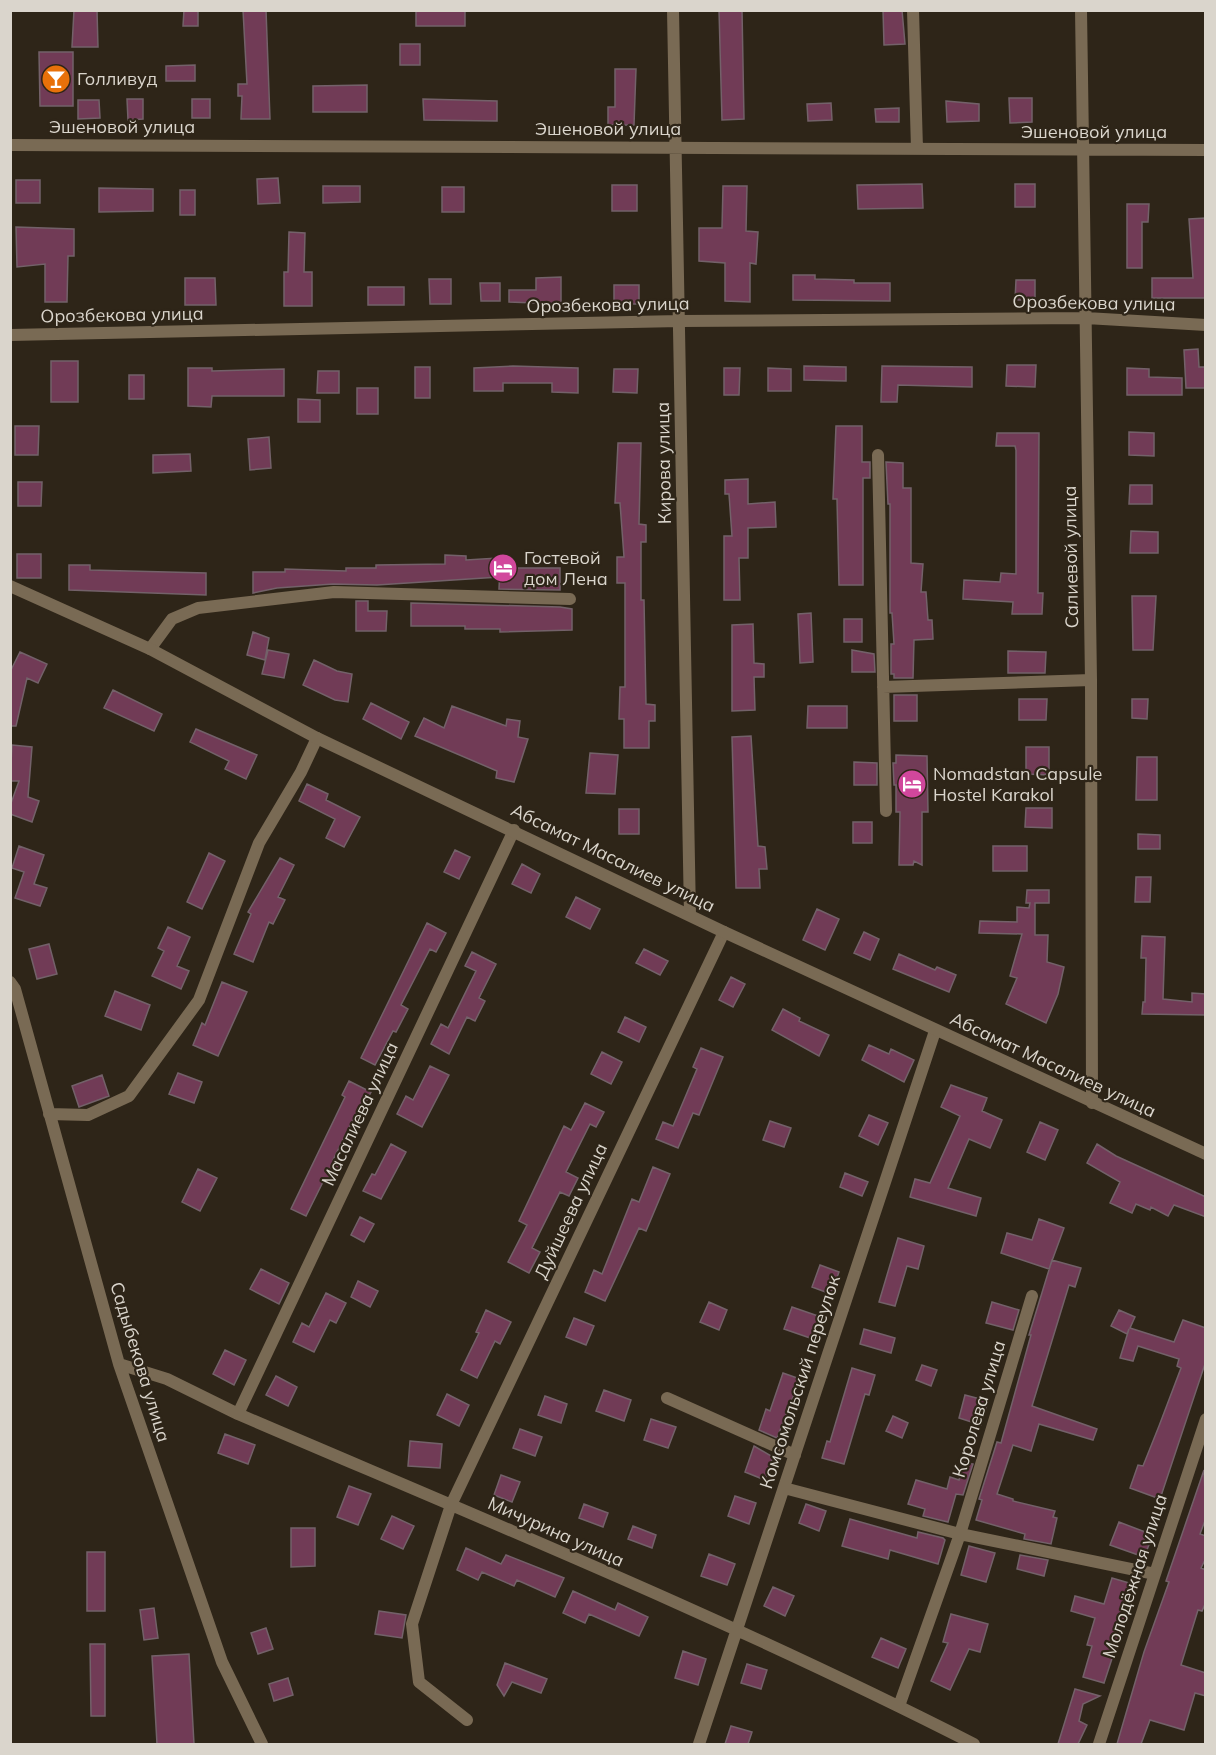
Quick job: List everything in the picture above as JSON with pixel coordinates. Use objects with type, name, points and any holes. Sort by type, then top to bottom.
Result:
[{"type":"street","name":"Кирова улица","points":[[673,10],[690,915]]},
{"type":"street","points":[[913,10],[917,149]]},
{"type":"street","name":"Салиевой улица","points":[[1081,10],[1091,680],[1092,1104]]},
{"type":"street","name":"Эшеновой улица","points":[[10,145],[1206,150]]},
{"type":"street","name":"Орозбекова улица","points":[[10,335],[680,321],[1086,318],[1206,325]]},
{"type":"street","points":[[878,455],[886,811]]},
{"type":"street","name":"Абсамат Масалиев улица","points":[[10,586],[150,649],[317,738],[724,932],[1092,1104],[1206,1154]]},
{"type":"street","points":[[150,649],[172,619],[198,608],[334,592],[570,599]]},
{"type":"street","points":[[883,687],[1091,680]]},
{"type":"street","points":[[49,1114],[88,1115],[129,1096],[199,1000],[259,843],[301,772],[317,738]]},
{"type":"street","name":"Масалиева улица","points":[[238,1414],[514,830]]},
{"type":"street","name":"Дуйшеева улица","points":[[467,1720],[420,1682],[412,1624],[451,1506],[724,932]]},
{"type":"street","name":"Садыбекова улица","points":[[10,982],[15,989],[119,1364],[222,1662],[262,1744]]},
{"type":"street","name":"Комсомольский переулок","points":[[699,1744],[935,1030]]},
{"type":"street","name":"Королева улица","points":[[899,1706],[960,1534],[1032,1296]]},
{"type":"street","name":"Мичурина улица","points":[[119,1364],[167,1378],[238,1414],[735,1630],[899,1706],[974,1744]]},
{"type":"street","points":[[668,1398],[795,1455]]},
{"type":"street","name":"Молодёжная улица","points":[[1099,1744],[1206,1419]]},
{"type":"street","points":[[784,1488],[960,1534],[1155,1574]]},
{"type":"building","points":[[74,10],[97,10],[98,47],[72,47]]},
{"type":"building","points":[[184,10],[198,10],[198,26],[183,26]]},
{"type":"building","points":[[243,10],[266,10],[270,119],[241,119],[242,96],[238,96],[238,84],[247,84]]},
{"type":"building","points":[[416,10],[465,10],[465,26],[416,26]]},
{"type":"building","points":[[719,10],[742,10],[744,119],[722,120]]},
{"type":"building","points":[[883,10],[902,10],[905,44],[884,45]]},
{"type":"building","points":[[400,44],[420,44],[420,65],[400,65]]},
{"type":"building","name":"Голливуд","points":[[39,52],[73,52],[73,106],[40,106]]},
{"type":"building","points":[[195,65],[195,81],[166,81],[166,66]]},
{"type":"building","points":[[615,69],[636,69],[634,125],[608,125],[608,107],[615,107]]},
{"type":"building","points":[[367,85],[367,112],[313,112],[313,86]]},
{"type":"building","points":[[1009,98],[1032,98],[1032,122],[1010,123]]},
{"type":"building","points":[[127,99],[143,99],[143,119],[128,120]]},
{"type":"building","points":[[192,99],[210,99],[210,118],[192,118]]},
{"type":"building","points":[[423,99],[497,101],[497,121],[424,120]]},
{"type":"building","points":[[78,100],[99,100],[100,118],[78,119]]},
{"type":"building","points":[[946,101],[979,104],[979,121],[947,122]]},
{"type":"building","points":[[831,103],[832,120],[808,121],[807,104]]},
{"type":"building","points":[[899,108],[899,122],[876,122],[875,109]]},
{"type":"building","points":[[278,178],[280,203],[258,204],[257,179]]},
{"type":"building","points":[[16,180],[40,180],[40,203],[16,203]]},
{"type":"building","points":[[922,184],[923,208],[858,209],[857,185]]},
{"type":"building","points":[[1015,184],[1035,184],[1035,207],[1015,207]]},
{"type":"building","points":[[612,185],[637,185],[637,211],[612,211]]},
{"type":"building","points":[[323,186],[360,186],[360,202],[323,203]]},
{"type":"building","points":[[723,186],[747,186],[746,231],[758,232],[756,264],[750,263],[750,302],[725,301],[725,263],[699,261],[699,228],[722,228]]},
{"type":"building","points":[[442,187],[464,187],[464,212],[442,212]]},
{"type":"building","points":[[99,188],[153,189],[153,211],[99,212]]},
{"type":"building","points":[[180,190],[195,190],[195,215],[180,215]]},
{"type":"building","points":[[1127,204],[1149,204],[1148,222],[1142,222],[1142,268],[1127,268]]},
{"type":"building","points":[[1205,218],[1206,298],[1152,298],[1152,278],[1193,278],[1189,219]]},
{"type":"building","points":[[16,227],[74,229],[74,256],[68,256],[67,302],[45,302],[45,264],[17,267]]},
{"type":"building","points":[[289,232],[305,233],[304,272],[312,272],[312,306],[284,306],[284,272],[288,272]]},
{"type":"building","points":[[793,275],[815,275],[815,279],[854,280],[854,283],[890,283],[890,301],[793,300]]},
{"type":"building","points":[[561,277],[561,304],[509,302],[509,290],[536,290],[536,278]]},
{"type":"building","points":[[185,278],[215,278],[216,305],[185,305]]},
{"type":"building","points":[[429,279],[451,279],[451,304],[430,304]]},
{"type":"building","points":[[1016,280],[1035,280],[1035,300],[1015,300]]},
{"type":"building","points":[[480,283],[500,283],[500,301],[481,301]]},
{"type":"building","points":[[614,285],[639,285],[639,304],[614,304]]},
{"type":"building","points":[[368,287],[404,287],[404,305],[368,305]]},
{"type":"building","points":[[1198,349],[1199,367],[1206,367],[1206,388],[1186,388],[1184,350]]},
{"type":"building","points":[[51,361],[78,361],[78,402],[51,402]]},
{"type":"building","points":[[1007,365],[1036,365],[1035,387],[1006,386]]},
{"type":"building","points":[[513,366],[578,368],[578,393],[552,392],[552,383],[503,383],[503,391],[474,391],[474,368]]},
{"type":"building","points":[[804,366],[846,367],[846,381],[804,380]]},
{"type":"building","points":[[882,366],[972,367],[972,387],[898,385],[897,402],[881,402]]},
{"type":"building","points":[[415,367],[430,367],[430,398],[415,398]]},
{"type":"building","points":[[188,368],[212,368],[212,371],[284,369],[284,396],[212,396],[211,407],[188,406]]},
{"type":"building","points":[[724,368],[740,368],[739,395],[724,395]]},
{"type":"building","points":[[768,368],[791,369],[791,391],[768,391]]},
{"type":"building","points":[[1127,368],[1149,369],[1149,377],[1182,378],[1182,395],[1127,395]]},
{"type":"building","points":[[614,369],[638,369],[637,393],[613,392]]},
{"type":"building","points":[[318,371],[339,371],[339,393],[317,393]]},
{"type":"building","points":[[129,375],[144,375],[144,399],[129,399]]},
{"type":"building","points":[[357,388],[378,388],[378,414],[357,414]]},
{"type":"building","points":[[298,399],[320,400],[320,422],[298,422]]},
{"type":"building","points":[[15,426],[39,426],[38,455],[15,455]]},
{"type":"building","points":[[836,426],[862,426],[862,462],[870,462],[870,478],[863,478],[863,585],[839,585],[837,499],[833,499]]},
{"type":"building","points":[[1129,432],[1154,433],[1154,456],[1129,455]]},
{"type":"building","points":[[997,433],[1039,433],[1038,593],[1043,593],[1042,614],[1012,614],[1013,602],[963,599],[964,580],[1000,582],[1001,573],[1016,574],[1016,450],[1015,446],[996,446]]},
{"type":"building","points":[[269,437],[271,468],[250,470],[248,439]]},
{"type":"building","points":[[618,443],[641,443],[639,524],[646,525],[646,542],[641,542],[641,600],[644,600],[646,704],[655,705],[655,721],[649,721],[649,748],[624,748],[624,719],[619,719],[620,687],[625,687],[625,583],[617,583],[617,557],[624,557],[620,503],[615,503]]},
{"type":"building","points":[[190,454],[191,471],[153,473],[153,455]]},
{"type":"building","points":[[886,462],[903,463],[903,488],[911,488],[911,563],[923,564],[921,592],[926,592],[928,620],[932,620],[933,639],[914,640],[913,678],[894,678],[894,674],[891,674],[891,644],[894,644],[892,613],[890,613],[890,504],[888,504]]},
{"type":"building","points":[[748,479],[748,504],[775,502],[776,527],[748,528],[748,558],[739,558],[740,600],[724,600],[724,536],[732,536],[729,494],[725,494],[725,480]]},
{"type":"building","points":[[18,482],[42,482],[41,506],[18,506]]},
{"type":"building","points":[[1130,485],[1152,485],[1152,504],[1129,504]]},
{"type":"building","points":[[1131,531],[1158,532],[1158,553],[1130,553]]},
{"type":"building","points":[[17,554],[41,554],[41,578],[17,578]]},
{"type":"building","points":[[445,555],[466,556],[466,560],[498,558],[499,577],[377,585],[333,584],[277,588],[253,593],[253,572],[285,572],[285,569],[346,571],[346,568],[376,568],[376,565],[445,564]]},
{"type":"building","points":[[69,565],[90,565],[90,570],[206,573],[206,595],[69,590]]},
{"type":"building","points":[[500,568],[560,568],[560,590],[499,589]]},
{"type":"building","points":[[1132,596],[1156,596],[1153,650],[1133,650]]},
{"type":"building","points":[[356,601],[368,601],[368,611],[387,611],[386,631],[356,631]]},
{"type":"building","points":[[411,603],[572,609],[572,630],[500,632],[500,629],[465,629],[465,626],[411,626]]},
{"type":"building","points":[[811,613],[813,662],[800,663],[798,614]]},
{"type":"building","points":[[844,619],[862,619],[862,642],[844,642]]},
{"type":"building","points":[[753,624],[754,663],[764,664],[764,677],[754,677],[755,710],[732,711],[732,625]]},
{"type":"building","points":[[253,632],[269,638],[265,660],[247,655]]},
{"type":"building","points":[[268,650],[289,654],[284,678],[262,674]]},
{"type":"building","points":[[852,650],[874,654],[875,672],[852,672]]},
{"type":"building","points":[[1008,651],[1046,652],[1045,673],[1008,673]]},
{"type":"building","points":[[20,652],[47,664],[38,683],[27,678],[16,726],[10,726],[10,672]]},
{"type":"building","points":[[314,660],[337,671],[352,674],[348,702],[335,700],[303,685]]},
{"type":"building","points":[[113,690],[162,714],[154,731],[104,708]]},
{"type":"building","points":[[894,695],[917,695],[917,721],[894,721]]},
{"type":"building","points":[[1019,699],[1047,699],[1046,720],[1019,720]]},
{"type":"building","points":[[1132,699],[1148,699],[1147,719],[1132,718]]},
{"type":"building","points":[[371,703],[409,722],[401,739],[363,719]]},
{"type":"building","points":[[452,706],[506,726],[507,719],[520,721],[518,737],[528,739],[514,782],[496,778],[497,771],[415,736],[424,718],[444,728]]},
{"type":"building","points":[[808,706],[847,706],[847,728],[807,728]]},
{"type":"building","points":[[196,729],[257,755],[246,779],[225,769],[229,761],[190,742]]},
{"type":"building","points":[[751,736],[758,846],[765,847],[767,869],[759,869],[760,888],[736,888],[732,737]]},
{"type":"building","points":[[12,745],[32,747],[28,797],[39,801],[32,822],[10,814],[10,806],[19,781],[10,781]]},
{"type":"building","points":[[1026,747],[1049,747],[1049,775],[1026,774]]},
{"type":"building","points":[[590,753],[618,755],[615,794],[586,793]]},
{"type":"building","points":[[896,755],[927,756],[928,812],[922,812],[922,865],[914,861],[913,865],[899,865],[900,812],[896,812],[893,763],[896,763]]},
{"type":"building","points":[[1137,757],[1157,757],[1157,800],[1136,800]]},
{"type":"building","points":[[854,762],[877,763],[877,785],[854,785]]},
{"type":"building","points":[[307,784],[328,794],[326,800],[360,817],[344,847],[326,838],[335,819],[299,801]]},
{"type":"building","points":[[1026,808],[1052,808],[1052,828],[1025,827]]},
{"type":"building","points":[[619,809],[639,809],[639,834],[619,834]]},
{"type":"building","points":[[853,822],[872,822],[872,843],[853,843]]},
{"type":"building","points":[[1138,834],[1160,835],[1160,849],[1138,849]]},
{"type":"building","points":[[19,846],[44,855],[34,884],[47,888],[40,906],[15,898],[24,872],[12,868]]},
{"type":"building","points":[[993,846],[1027,846],[1027,871],[993,871]]},
{"type":"building","points":[[455,850],[470,857],[459,879],[444,872]]},
{"type":"building","points":[[209,853],[225,861],[202,909],[187,902]]},
{"type":"building","points":[[280,858],[294,865],[278,897],[285,900],[273,924],[269,922],[253,962],[234,954],[251,914],[248,912]]},
{"type":"building","points":[[522,864],[540,874],[531,893],[512,884]]},
{"type":"building","points":[[1136,877],[1151,877],[1150,902],[1135,902]]},
{"type":"building","points":[[1027,890],[1049,890],[1049,903],[1035,903],[1035,935],[1048,935],[1047,962],[1064,967],[1058,994],[1046,1023],[1006,1004],[1017,978],[1010,976],[1022,934],[979,933],[980,921],[1017,922],[1017,907],[1029,908],[1030,903],[1026,903]]},
{"type":"building","points":[[576,897],[600,909],[590,929],[566,917]]},
{"type":"building","points":[[817,909],[839,919],[825,950],[803,940]]},
{"type":"building","points":[[427,923],[446,933],[436,952],[430,949],[401,1005],[408,1009],[375,1065],[361,1058]]},
{"type":"building","points":[[168,927],[190,937],[177,966],[189,971],[181,989],[152,976],[164,951],[158,948]]},
{"type":"building","points":[[864,932],[879,939],[870,960],[854,953]]},
{"type":"building","points":[[1142,936],[1165,937],[1163,999],[1192,1002],[1192,993],[1206,994],[1206,1015],[1142,1014],[1143,1002],[1145,1002],[1146,958],[1141,958]]},
{"type":"building","points":[[49,944],[57,974],[37,979],[29,949]]},
{"type":"building","points":[[644,949],[668,961],[660,975],[636,963]]},
{"type":"building","points":[[472,952],[496,964],[479,998],[485,1001],[475,1021],[467,1017],[449,1054],[431,1044],[441,1024],[448,1028],[476,971],[465,966]]},
{"type":"building","points":[[899,954],[935,970],[937,967],[956,975],[949,992],[893,969]]},
{"type":"building","points":[[731,977],[745,984],[733,1007],[719,1000]]},
{"type":"building","points":[[222,982],[247,992],[218,1056],[193,1045],[202,1023],[205,1025]]},
{"type":"building","points":[[115,991],[150,1005],[141,1030],[105,1016]]},
{"type":"building","points":[[783,1009],[800,1018],[799,1021],[829,1035],[819,1056],[772,1030]]},
{"type":"building","points":[[625,1017],[646,1027],[639,1042],[618,1032]]},
{"type":"building","points":[[869,1045],[889,1054],[891,1049],[914,1060],[904,1082],[862,1060]]},
{"type":"building","points":[[701,1048],[723,1057],[699,1115],[693,1113],[678,1148],[656,1139],[663,1122],[673,1126],[697,1069],[693,1067]]},
{"type":"building","points":[[602,1052],[622,1062],[611,1084],[591,1074]]},
{"type":"building","points":[[430,1066],[449,1075],[422,1127],[397,1114],[406,1096],[413,1100]]},
{"type":"building","points":[[178,1073],[202,1082],[194,1103],[169,1094]]},
{"type":"building","points":[[102,1075],[109,1096],[79,1107],[72,1086]]},
{"type":"building","points":[[349,1081],[371,1092],[364,1106],[361,1104],[333,1160],[341,1164],[333,1182],[325,1178],[306,1216],[291,1209],[345,1097],[342,1095]]},
{"type":"building","points":[[951,1085],[987,1098],[982,1111],[1002,1120],[990,1148],[969,1139],[948,1188],[981,1198],[976,1216],[910,1197],[915,1179],[930,1183],[960,1116],[941,1107]]},
{"type":"building","points":[[585,1103],[604,1112],[596,1127],[590,1124],[566,1172],[578,1178],[569,1196],[560,1192],[532,1248],[540,1252],[529,1273],[508,1262],[527,1225],[519,1221],[564,1126],[571,1130]]},
{"type":"building","points":[[869,1115],[888,1123],[878,1145],[859,1136]]},
{"type":"building","points":[[770,1121],[791,1128],[784,1147],[763,1140]]},
{"type":"building","points":[[1040,1122],[1058,1130],[1045,1160],[1027,1152]]},
{"type":"building","points":[[391,1144],[406,1152],[381,1199],[363,1191],[372,1174],[375,1175]]},
{"type":"building","points":[[1097,1144],[1116,1156],[1206,1197],[1206,1217],[1174,1205],[1168,1216],[1151,1207],[1150,1210],[1136,1204],[1132,1213],[1110,1203],[1120,1182],[1087,1163]]},
{"type":"building","points":[[653,1167],[670,1174],[646,1231],[639,1228],[605,1301],[585,1292],[594,1270],[602,1274],[632,1199],[639,1202]]},
{"type":"building","points":[[198,1169],[217,1178],[200,1211],[182,1202]]},
{"type":"building","points":[[845,1173],[868,1182],[862,1196],[840,1187]]},
{"type":"building","points":[[360,1217],[374,1224],[364,1242],[351,1235]]},
{"type":"building","points":[[1039,1219],[1064,1228],[1049,1269],[1001,1253],[1007,1233],[1032,1240]]},
{"type":"building","points":[[898,1238],[924,1246],[918,1269],[907,1266],[895,1306],[879,1302]]},
{"type":"building","points":[[1052,1260],[1081,1268],[1075,1287],[1069,1285],[1032,1406],[1097,1429],[1093,1440],[1039,1424],[1031,1451],[1013,1445],[997,1494],[1013,1499],[1013,1501],[1055,1511],[1053,1517],[1057,1518],[1051,1544],[1024,1539],[1025,1534],[976,1520],[982,1500],[979,1499],[997,1442],[1001,1443],[1031,1335],[1029,1335]]},
{"type":"building","points":[[820,1265],[839,1272],[831,1294],[812,1287]]},
{"type":"building","points":[[261,1269],[289,1283],[279,1304],[250,1289]]},
{"type":"building","points":[[358,1281],[378,1291],[370,1307],[351,1297]]},
{"type":"building","points":[[326,1293],[346,1303],[336,1323],[330,1320],[314,1352],[293,1342],[302,1323],[309,1327]]},
{"type":"building","points":[[709,1302],[727,1310],[719,1330],[700,1322]]},
{"type":"building","points":[[992,1302],[1019,1310],[1013,1330],[986,1323]]},
{"type":"building","points":[[792,1307],[821,1317],[813,1339],[784,1329]]},
{"type":"building","points":[[486,1310],[511,1322],[500,1344],[495,1341],[477,1378],[461,1370],[479,1333],[476,1332]]},
{"type":"building","points":[[1119,1310],[1135,1317],[1130,1328],[1174,1342],[1183,1320],[1206,1328],[1206,1361],[1160,1499],[1130,1488],[1138,1465],[1143,1466],[1181,1368],[1177,1366],[1179,1359],[1138,1346],[1133,1361],[1120,1358],[1129,1329],[1127,1334],[1111,1326]]},
{"type":"building","points":[[574,1318],[594,1326],[586,1345],[566,1337]]},
{"type":"building","points":[[864,1329],[895,1338],[891,1353],[860,1344]]},
{"type":"building","points":[[225,1350],[246,1360],[234,1385],[213,1374]]},
{"type":"building","points":[[922,1365],[937,1370],[931,1386],[916,1380]]},
{"type":"building","points":[[852,1368],[875,1375],[869,1395],[865,1394],[844,1464],[822,1458],[827,1441],[830,1442]]},
{"type":"building","points":[[783,1373],[800,1379],[777,1438],[759,1430],[766,1409],[770,1411]]},
{"type":"building","points":[[276,1376],[297,1387],[288,1406],[266,1395]]},
{"type":"building","points":[[604,1390],[631,1400],[624,1421],[596,1411]]},
{"type":"building","points":[[447,1394],[469,1405],[459,1426],[437,1415]]},
{"type":"building","points":[[965,1395],[988,1401],[981,1425],[959,1418]]},
{"type":"building","points":[[545,1396],[567,1404],[561,1423],[538,1415]]},
{"type":"building","points":[[893,1416],[908,1423],[902,1438],[886,1431]]},
{"type":"building","points":[[651,1419],[676,1427],[668,1448],[644,1440]]},
{"type":"building","points":[[520,1429],[542,1437],[535,1456],[513,1448]]},
{"type":"building","points":[[225,1434],[255,1445],[248,1464],[218,1453]]},
{"type":"building","points":[[410,1441],[442,1444],[440,1468],[408,1466]]},
{"type":"building","points":[[754,1446],[773,1457],[765,1480],[745,1472]]},
{"type":"building","points":[[964,1462],[973,1464],[963,1495],[956,1494],[948,1522],[923,1516],[925,1509],[908,1504],[916,1480],[947,1489],[950,1477],[959,1480]]},
{"type":"building","points":[[1204,1470],[1206,1518],[1200,1534],[1206,1536],[1206,1558],[1201,1568],[1206,1570],[1206,1602],[1202,1611],[1198,1610],[1181,1665],[1206,1673],[1206,1696],[1195,1693],[1184,1730],[1150,1720],[1141,1744],[1117,1744],[1144,1652],[1169,1582],[1166,1581]]},
{"type":"building","points":[[501,1475],[520,1482],[512,1502],[494,1495]]},
{"type":"building","points":[[349,1486],[371,1494],[358,1525],[337,1517]]},
{"type":"building","points":[[735,1496],[756,1503],[749,1524],[728,1516]]},
{"type":"building","points":[[584,1504],[608,1513],[603,1527],[579,1518]]},
{"type":"building","points":[[806,1504],[826,1511],[819,1531],[799,1523]]},
{"type":"building","points":[[392,1516],[414,1526],[403,1549],[381,1539]]},
{"type":"building","points":[[850,1519],[917,1538],[918,1532],[943,1538],[945,1540],[938,1564],[890,1550],[888,1559],[842,1546]]},
{"type":"building","points":[[1119,1522],[1153,1535],[1144,1557],[1110,1545]]},
{"type":"building","points":[[633,1526],[656,1535],[652,1548],[628,1539]]},
{"type":"building","points":[[291,1528],[315,1528],[315,1566],[291,1567]]},
{"type":"building","points":[[969,1546],[995,1553],[986,1582],[961,1575]]},
{"type":"building","points":[[466,1548],[501,1564],[506,1555],[564,1578],[555,1597],[517,1580],[514,1586],[482,1572],[478,1580],[457,1570]]},
{"type":"building","points":[[87,1552],[105,1552],[105,1611],[87,1611]]},
{"type":"building","points":[[709,1554],[735,1564],[727,1585],[701,1576]]},
{"type":"building","points":[[1020,1555],[1048,1560],[1044,1576],[1017,1569]]},
{"type":"building","points":[[1112,1578],[1136,1585],[1104,1683],[1083,1677],[1092,1646],[1087,1645],[1095,1618],[1071,1611],[1075,1596],[1104,1604]]},
{"type":"building","points":[[773,1587],[794,1596],[785,1616],[764,1606]]},
{"type":"building","points":[[573,1591],[615,1610],[618,1603],[648,1617],[639,1636],[589,1614],[585,1623],[563,1613]]},
{"type":"building","points":[[154,1608],[158,1638],[144,1640],[140,1610]]},
{"type":"building","points":[[379,1611],[406,1615],[402,1638],[375,1634]]},
{"type":"building","points":[[951,1614],[988,1624],[980,1652],[969,1649],[950,1690],[931,1681],[948,1643],[943,1642]]},
{"type":"building","points":[[266,1628],[273,1649],[258,1654],[251,1633]]},
{"type":"building","points":[[881,1638],[906,1649],[898,1668],[872,1657]]},
{"type":"building","points":[[90,1644],[105,1644],[105,1716],[91,1716]]},
{"type":"building","points":[[683,1651],[706,1659],[698,1685],[675,1678]]},
{"type":"building","points":[[189,1654],[194,1744],[157,1744],[152,1656]]},
{"type":"building","points":[[505,1663],[547,1679],[541,1693],[512,1682],[504,1696],[497,1685]]},
{"type":"building","points":[[747,1664],[767,1670],[761,1689],[741,1683]]},
{"type":"building","points":[[288,1678],[293,1695],[274,1701],[269,1684]]},
{"type":"building","points":[[1075,1689],[1100,1696],[1083,1704],[1079,1721],[1087,1725],[1078,1744],[1058,1744]]},
{"type":"building","points":[[731,1726],[752,1732],[748,1744],[725,1744]]},
{"type":"place","name":"Голливуд","points":[[56,79]]},
{"type":"place","name":"Гостевой дом Лена","points":[[503,568]]},
{"type":"place","name":"Nomadstan Capsule Hostel Karakol","points":[[912,784]]}]
